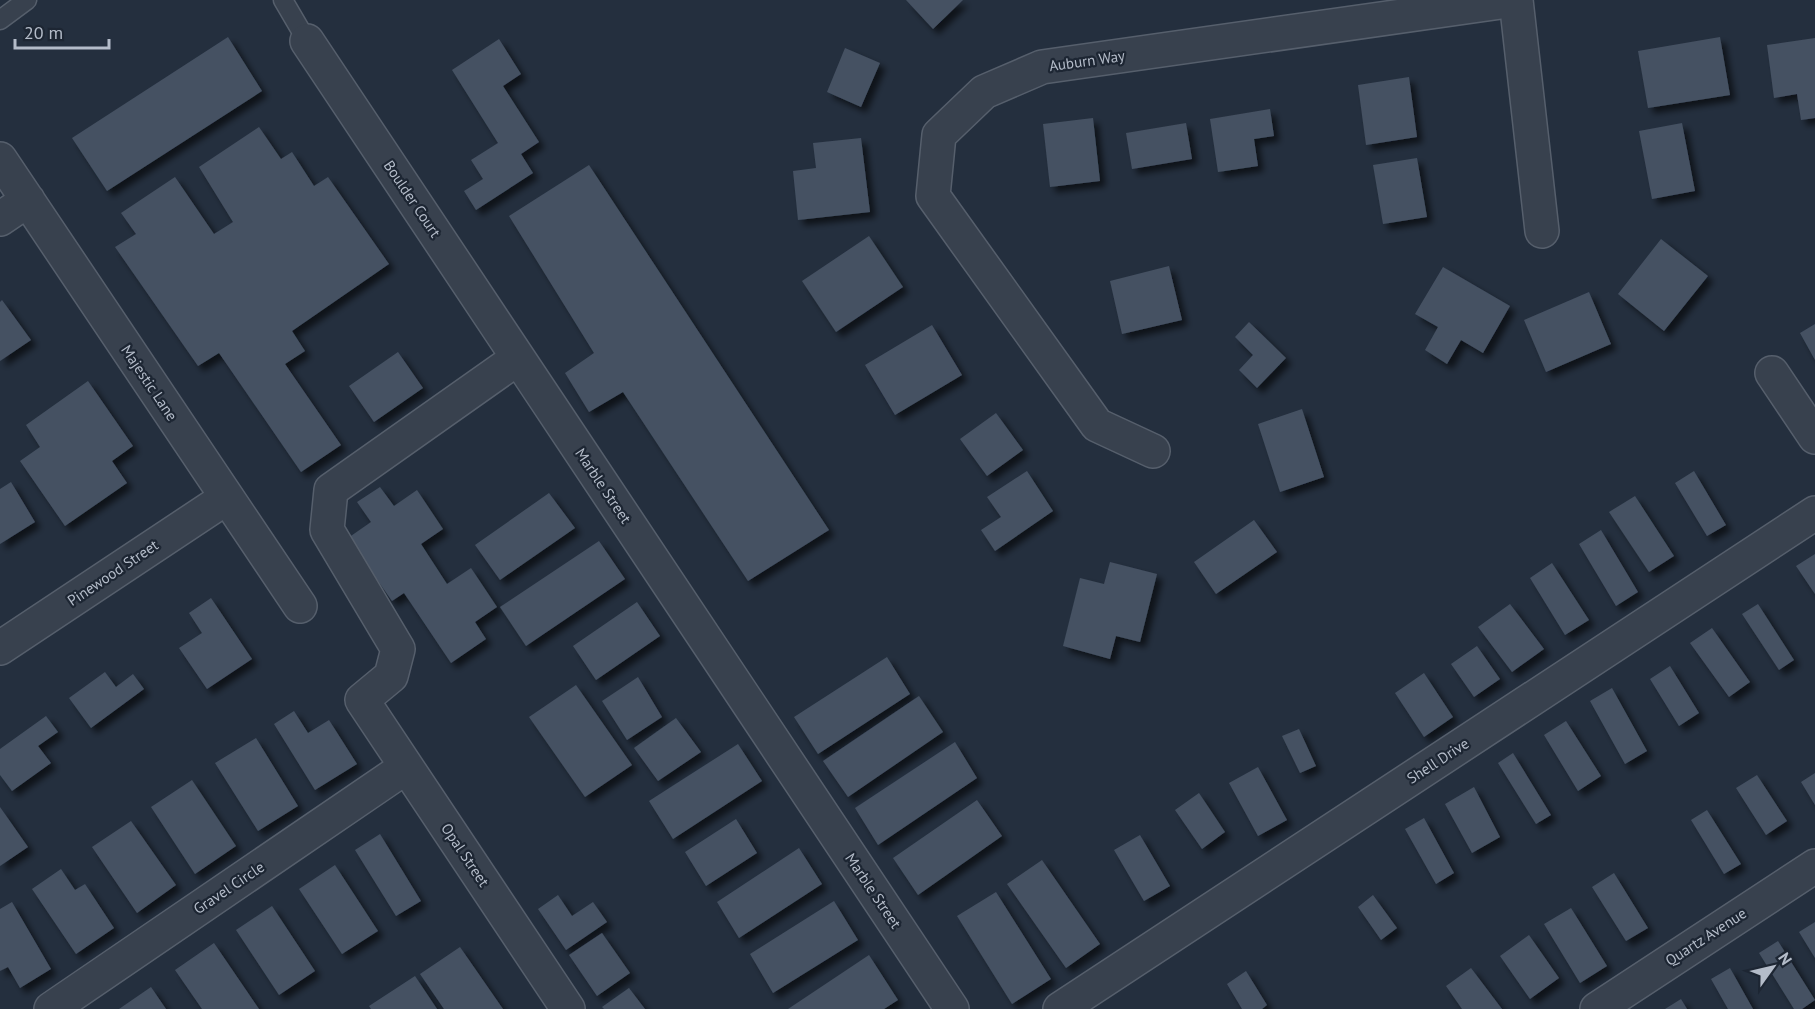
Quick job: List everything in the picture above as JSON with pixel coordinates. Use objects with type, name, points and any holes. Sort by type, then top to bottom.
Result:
[{"type":"street","name":"Auburn Way","points":[[1153,451],[1097,425],[933,196],[939,135],[984,92],[1042,68],[1515,0],[1542,231]]},
{"type":"street","name":"Boulder Court","points":[[307,41],[518,358]]},
{"type":"street","name":"Majestic Lane","points":[[0,159],[300,606]]},
{"type":"street","points":[[0,219],[28,200]]},
{"type":"street","name":"Opal Street","points":[[518,358],[331,490],[327,530],[398,650],[391,676],[362,700],[566,1008]]},
{"type":"street","name":"Marble Street","points":[[518,358],[952,1009]]},
{"type":"street","points":[[1772,373],[1815,437]]},
{"type":"street","name":"Pinewood Street","points":[[0,648],[226,498]]},
{"type":"street","name":"Shell Drive","points":[[1060,1009],[1815,513]]},
{"type":"street","name":"Gravel Circle","points":[[51,1009],[406,767]]},
{"type":"street","name":"Quartz Avenue","points":[[1597,1009],[1815,866]]},
{"type":"lane","points":[[0,20],[27,0]]},
{"type":"lane","points":[[283,0],[307,41]]},
{"type":"building","points":[[906,0],[963,0],[933,29]]},
{"type":"building","points":[[228,37],[262,91],[107,191],[72,138]]},
{"type":"building","points":[[1720,37],[1730,95],[1648,108],[1638,51]]},
{"type":"building","points":[[1815,38],[1815,118],[1801,120],[1797,94],[1774,98],[1767,45]]},
{"type":"building","points":[[499,39],[521,74],[503,86],[539,142],[521,154],[533,173],[476,210],[464,191],[483,179],[471,160],[498,143],[452,70]]},
{"type":"building","points":[[845,48],[880,63],[861,107],[827,92]]},
{"type":"building","points":[[1409,77],[1417,137],[1366,145],[1358,85]]},
{"type":"building","points":[[1270,109],[1274,136],[1254,139],[1258,166],[1218,172],[1210,119]]},
{"type":"building","points":[[1093,118],[1100,181],[1050,187],[1043,124]]},
{"type":"building","points":[[1186,123],[1192,159],[1132,169],[1126,133]]},
{"type":"building","points":[[1682,123],[1695,191],[1652,199],[1639,131]]},
{"type":"building","points":[[259,127],[281,159],[292,152],[314,186],[328,177],[389,264],[292,331],[305,351],[285,364],[341,445],[301,472],[219,353],[198,366],[115,247],[136,234],[121,213],[175,177],[214,234],[233,222],[199,167]]},
{"type":"building","points":[[861,138],[870,212],[798,220],[793,171],[816,168],[813,143]]},
{"type":"building","points":[[1417,158],[1427,217],[1383,224],[1373,165]]},
{"type":"building","points":[[589,165],[829,530],[748,581],[623,392],[589,412],[565,373],[594,353],[509,216]]},
{"type":"building","points":[[869,236],[903,287],[836,332],[802,281]]},
{"type":"building","points":[[1661,239],[1708,276],[1664,331],[1618,294]]},
{"type":"building","points":[[1169,266],[1182,320],[1122,334],[1110,281]]},
{"type":"building","points":[[1443,267],[1510,306],[1483,353],[1461,340],[1447,364],[1425,350],[1438,327],[1415,314]]},
{"type":"building","points":[[1589,292],[1611,344],[1546,372],[1524,320]]},
{"type":"building","points":[[2,300],[31,340],[0,361],[0,302]]},
{"type":"building","points":[[1249,322],[1286,358],[1257,388],[1239,370],[1253,355],[1235,337]]},
{"type":"building","points":[[1815,324],[1815,360],[1800,333]]},
{"type":"building","points":[[932,325],[962,375],[895,415],[865,365]]},
{"type":"building","points":[[398,352],[423,388],[374,422],[349,386]]},
{"type":"building","points":[[88,381],[133,446],[112,461],[127,483],[65,526],[20,461],[40,447],[26,425]]},
{"type":"building","points":[[1302,409],[1324,477],[1280,492],[1258,424]]},
{"type":"building","points":[[996,413],[1023,450],[987,476],[960,439]]},
{"type":"building","points":[[1027,471],[1053,511],[995,551],[981,530],[1001,517],[987,497]]},
{"type":"building","points":[[1694,471],[1726,525],[1707,536],[1675,483]]},
{"type":"building","points":[[11,482],[35,522],[0,544],[0,489]]},
{"type":"building","points":[[380,487],[394,506],[417,490],[443,529],[421,544],[447,584],[471,568],[497,607],[475,622],[486,639],[451,663],[404,593],[392,601],[348,538],[371,522],[357,502]]},
{"type":"building","points":[[549,493],[575,528],[500,580],[475,545]]},
{"type":"building","points":[[1635,496],[1674,556],[1649,572],[1609,512]]},
{"type":"building","points":[[1254,520],[1277,552],[1216,594],[1194,562]]},
{"type":"building","points":[[1601,530],[1638,592],[1616,606],[1579,544]]},
{"type":"building","points":[[599,541],[625,579],[526,646],[500,607]]},
{"type":"building","points":[[1815,554],[1815,594],[1796,566]]},
{"type":"building","points":[[1110,562],[1157,574],[1140,642],[1116,636],[1110,659],[1063,646],[1080,578],[1104,584]]},
{"type":"building","points":[[1552,563],[1589,620],[1565,635],[1530,578]]},
{"type":"building","points":[[211,598],[252,659],[207,689],[179,648],[202,633],[189,613]]},
{"type":"building","points":[[637,602],[660,636],[596,680],[573,646]]},
{"type":"building","points":[[1510,604],[1544,649],[1512,672],[1478,627]]},
{"type":"building","points":[[1758,604],[1794,660],[1779,670],[1742,614]]},
{"type":"building","points":[[1712,628],[1750,682],[1729,697],[1690,643]]},
{"type":"building","points":[[1477,646],[1500,679],[1474,697],[1451,664]]},
{"type":"building","points":[[887,657],[910,694],[818,754],[794,717]]},
{"type":"building","points":[[1670,666],[1699,713],[1679,726],[1650,679]]},
{"type":"building","points":[[105,672],[116,687],[133,674],[144,689],[91,728],[69,698]]},
{"type":"building","points":[[1424,673],[1453,717],[1424,737],[1395,693]]},
{"type":"building","points":[[638,677],[662,717],[627,740],[602,701]]},
{"type":"building","points":[[576,685],[632,765],[585,797],[529,717]]},
{"type":"building","points":[[1612,688],[1647,751],[1625,764],[1590,701]]},
{"type":"building","points":[[919,696],[943,732],[848,797],[823,761]]},
{"type":"building","points":[[294,711],[308,733],[329,720],[357,764],[315,790],[274,724]]},
{"type":"building","points":[[46,716],[58,732],[38,746],[51,763],[12,791],[0,775],[0,749]]},
{"type":"building","points":[[676,718],[701,752],[658,781],[634,748]]},
{"type":"building","points":[[1566,721],[1601,776],[1578,791],[1544,735]]},
{"type":"building","points":[[1299,729],[1316,766],[1300,773],[1282,736]]},
{"type":"building","points":[[256,738],[298,806],[258,831],[215,763]]},
{"type":"building","points":[[955,742],[977,778],[878,845],[855,808]]},
{"type":"building","points":[[738,744],[762,781],[673,839],[649,801]]},
{"type":"building","points":[[1513,753],[1551,815],[1536,824],[1498,763]]},
{"type":"building","points":[[1258,767],[1287,820],[1258,836],[1229,783]]},
{"type":"building","points":[[1815,773],[1815,805],[1801,782]]},
{"type":"building","points":[[1757,775],[1787,821],[1766,835],[1736,788]]},
{"type":"building","points":[[192,780],[236,846],[195,874],[151,807]]},
{"type":"building","points":[[1474,787],[1500,837],[1472,853],[1445,804]]},
{"type":"building","points":[[1199,793],[1225,832],[1202,849],[1175,810]]},
{"type":"building","points":[[977,800],[1002,836],[918,895],[893,858]]},
{"type":"building","points":[[0,807],[28,847],[0,866]]},
{"type":"building","points":[[1707,810],[1741,864],[1724,874],[1691,820]]},
{"type":"building","points":[[1424,818],[1454,873],[1436,884],[1405,829]]},
{"type":"building","points":[[736,819],[757,853],[706,886],[685,852]]},
{"type":"building","points":[[131,821],[176,885],[137,913],[92,847]]},
{"type":"building","points":[[380,834],[421,901],[396,916],[355,850]]},
{"type":"building","points":[[1140,835],[1170,886],[1144,901],[1114,850]]},
{"type":"building","points":[[799,848],[822,884],[739,938],[717,902]]},
{"type":"building","points":[[1042,860],[1100,944],[1066,968],[1007,884]]},
{"type":"building","points":[[335,865],[378,931],[342,954],[299,889]]},
{"type":"building","points":[[61,869],[75,890],[85,884],[114,928],[76,954],[32,889]]},
{"type":"building","points":[[1614,873],[1648,928],[1626,941],[1592,887]]},
{"type":"building","points":[[996,892],[1051,979],[1012,1004],[957,916]]},
{"type":"building","points":[[558,895],[572,916],[593,902],[607,922],[566,950],[538,909]]},
{"type":"building","points":[[1373,895],[1397,928],[1381,940],[1358,907]]},
{"type":"building","points":[[834,901],[858,940],[773,993],[750,954]]},
{"type":"building","points":[[12,902],[51,969],[20,988],[8,967],[0,971],[0,909]]},
{"type":"building","points":[[272,906],[315,971],[279,995],[236,930]]},
{"type":"building","points":[[1571,908],[1607,966],[1580,983],[1544,924]]},
{"type":"building","points":[[1815,922],[1815,958],[1799,932]]},
{"type":"building","points":[[602,933],[630,973],[597,996],[569,955]]},
{"type":"building","points":[[1529,935],[1559,978],[1530,999],[1500,956]]},
{"type":"building","points":[[1778,941],[1815,1000],[1802,1009],[1794,1009],[1759,953]]},
{"type":"building","points":[[214,943],[259,1009],[202,1009],[175,970]]},
{"type":"building","points":[[460,947],[503,1009],[444,1009],[420,974]]},
{"type":"building","points":[[869,955],[898,1000],[884,1009],[788,1009]]},
{"type":"building","points":[[1471,968],[1502,1009],[1462,1009],[1446,986]]},
{"type":"building","points":[[1730,968],[1753,1009],[1728,1009],[1711,979]]},
{"type":"building","points":[[1246,971],[1267,1005],[1262,1009],[1242,1009],[1227,984]]},
{"type":"building","points":[[415,976],[437,1009],[371,1009],[369,1006]]},
{"type":"building","points":[[151,987],[166,1009],[119,1009]]},
{"type":"building","points":[[629,988],[645,1009],[604,1009],[602,1007]]},
{"type":"building","points":[[1681,999],[1687,1009],[1665,1009]]}]
